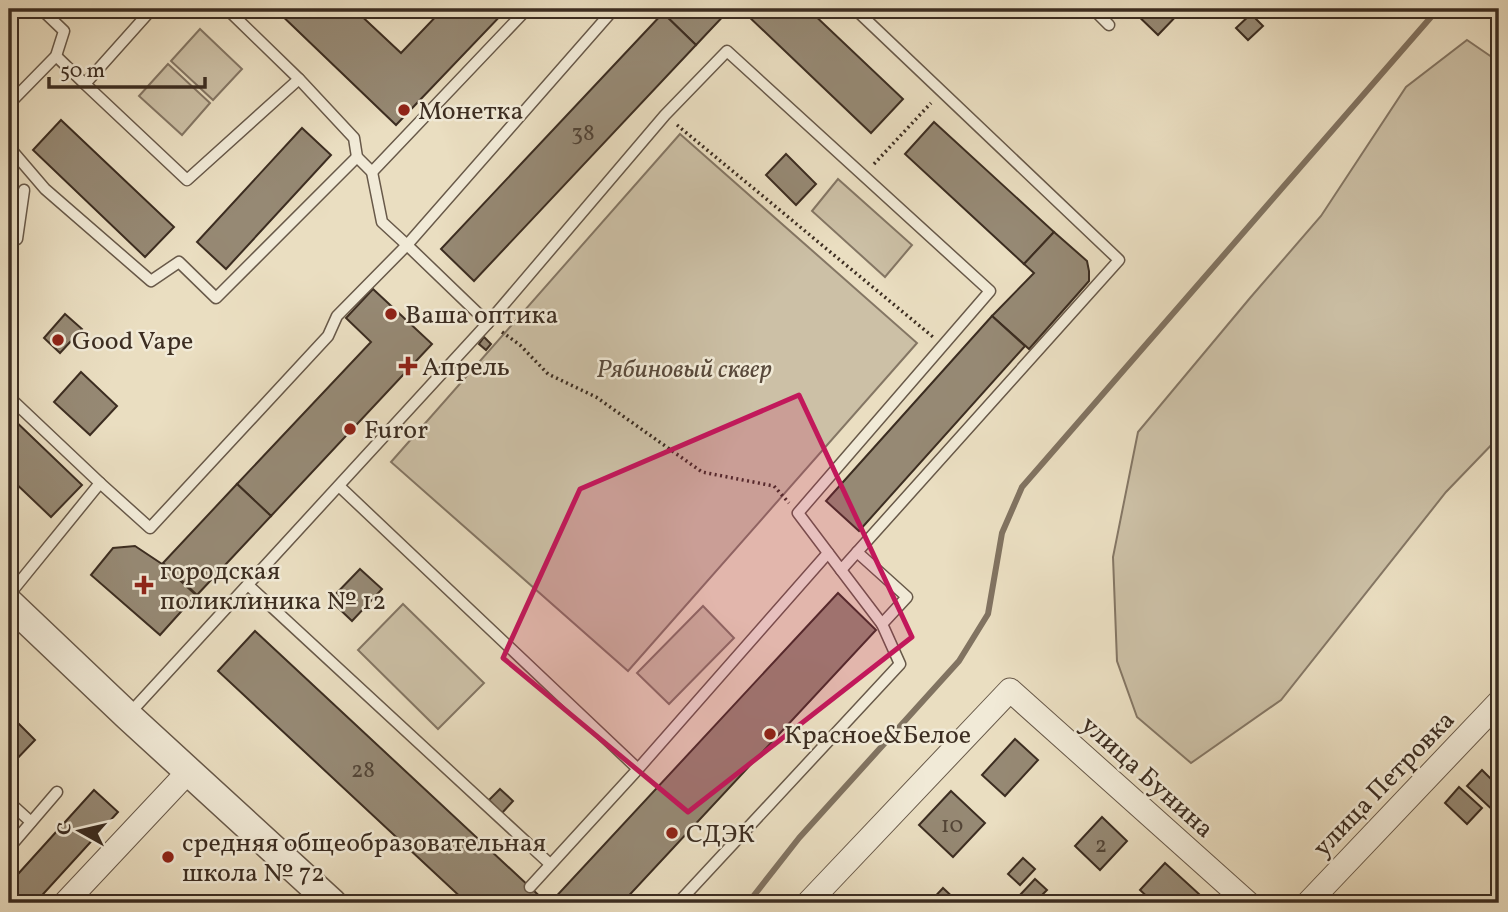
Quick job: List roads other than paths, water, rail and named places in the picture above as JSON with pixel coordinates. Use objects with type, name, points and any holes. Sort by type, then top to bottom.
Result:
[{"type":"street","points":[[9,603],[332,903]]},
{"type":"street","name":"улица Бунина","points":[[818,900],[1010,690],[1248,903]]},
{"type":"street","name":"улица Петровка","points":[[1308,903],[1499,702]]},
{"type":"street","points":[[65,903],[188,772]]},
{"type":"lane","points":[[9,104],[56,56],[64,31],[41,9]]},
{"type":"lane","points":[[85,84],[152,9]]},
{"type":"lane","points":[[227,9],[299,79],[354,138],[357,157],[372,172],[382,222],[488,323]]},
{"type":"lane","points":[[372,172],[527,9]]},
{"type":"lane","points":[[9,397],[150,528],[328,336],[337,316],[407,245],[614,9]]},
{"type":"lane","points":[[841,570],[1119,260],[855,9]]},
{"type":"lane","points":[[1093,9],[1109,25]]},
{"type":"lane","points":[[128,716],[488,323],[665,115],[727,51],[990,291],[798,513],[882,624],[900,664],[678,903]]},
{"type":"lane","points":[[56,56],[187,180],[299,79]]},
{"type":"lane","points":[[9,147],[45,188],[151,281],[179,262],[216,298],[357,157]]},
{"type":"lane","points":[[9,238],[17,239],[24,190]]},
{"type":"lane","points":[[9,596],[100,483]]},
{"type":"lane","points":[[339,486],[638,769]]},
{"type":"lane","points":[[857,552],[906,597],[882,624]]},
{"type":"lane","points":[[530,887],[828,553]]},
{"type":"lane","points":[[248,585],[550,864]]},
{"type":"lane","points":[[9,848],[57,792]]},
{"type":"lane","points":[[9,802],[31,822]]},
{"type":"waterway","points":[[748,903],[799,838],[959,661],[988,614],[1002,533],[1022,487],[1438,9]]},
{"type":"place","name":"Монетка","points":[[404,110]]},
{"type":"place","name":"Ваша оптика","points":[[391,314]]},
{"type":"place","name":"Good Vape","points":[[58,340]]},
{"type":"place","name":"Апрель","points":[[408,366]]},
{"type":"place","name":"Furor","points":[[350,429]]},
{"type":"place","name":"городская поликлиника № 12","points":[[144,585]]},
{"type":"place","name":"Красное&Белое","points":[[770,734]]},
{"type":"place","name":"СДЭК","points":[[672,833]]},
{"type":"place","name":"средняя общеобразовательная школа № 72","points":[[168,857]]},
{"type":"park label","name":"Рябиновый сквер","points":[[684,368]]}]
